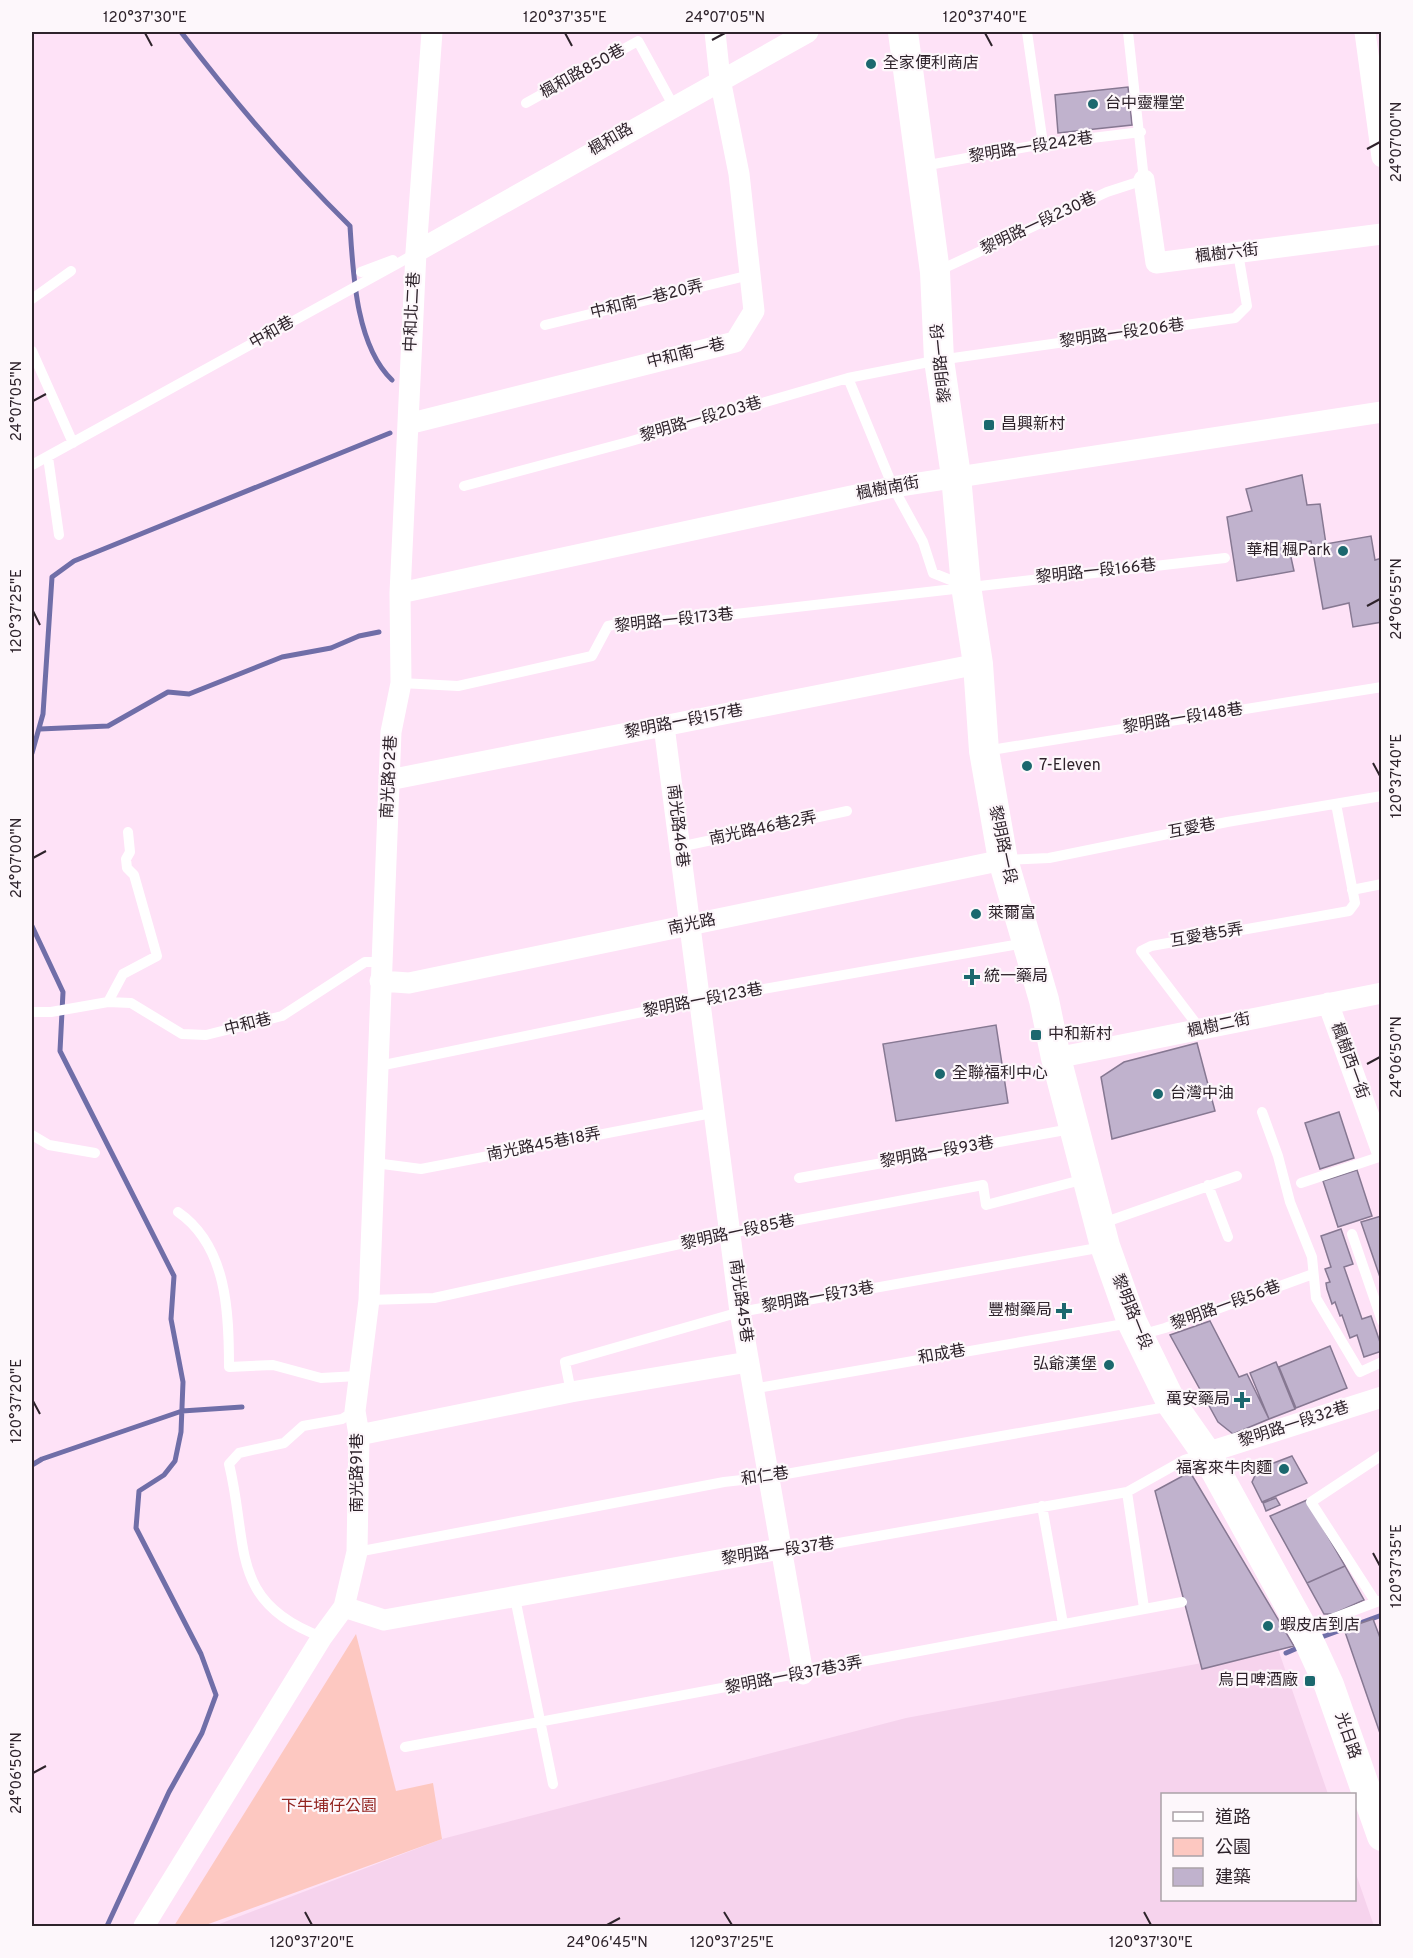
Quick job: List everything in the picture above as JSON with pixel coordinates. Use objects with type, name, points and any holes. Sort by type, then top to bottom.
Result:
[{"type":"main road","name":"黎明路一段","points":[[903,32],[935,272],[939,360],[956,477],[966,586],[978,664],[984,751],[1003,860],[1044,1000],[1056,1058],[1102,1235],[1135,1329],[1173,1406],[1206,1453],[1305,1638]]},
{"type":"main road","name":"光日路","points":[[1305,1638],[1329,1685],[1382,1836]]},
{"type":"street","name":"中和北二巷","points":[[400,593],[415,254],[432,32]]},
{"type":"street","name":"中和南一巷","points":[[408,424],[735,342],[754,311],[739,174],[720,79],[715,32]]},
{"type":"street","name":"楓和路","points":[[415,254],[673,105],[808,32]]},
{"type":"street","points":[[1365,32],[1382,157]]},
{"type":"street","name":"楓樹六街","points":[[1144,180],[1156,263],[1382,234]]},
{"type":"street","name":"楓樹南街","points":[[400,593],[893,488],[1382,412]]},
{"type":"street","name":"南光路92巷","points":[[381,972],[391,732],[401,683],[400,593]]},
{"type":"street","name":"黎明路一段157巷","points":[[389,780],[978,664]]},
{"type":"street","name":"南光路46巷","points":[[664,726],[689,926]]},
{"type":"street","name":"南光路","points":[[381,972],[409,983],[1003,860]]},
{"type":"street","name":"南光路45巷","points":[[689,926],[701,1000],[712,1113],[740,1312],[803,1674]]},
{"type":"street","name":"南光路91巷","points":[[144,1926],[322,1637],[344,1607],[357,1552],[359,1435],[355,1411],[369,1300],[381,972]]},
{"type":"street","name":"楓樹二街","points":[[1056,1058],[1382,993]]},
{"type":"street","name":"楓樹西一街","points":[[1328,1003],[1382,1154]]},
{"type":"street","points":[[359,1435],[572,1392],[748,1362]]},
{"type":"street","name":"黎明路一段32巷","points":[[1206,1453],[1382,1397]]},
{"type":"street","name":"黎明路一段37巷","points":[[344,1607],[384,1620],[780,1549]]},
{"type":"lane","points":[[1027,32],[1043,144]]},
{"type":"lane","points":[[1128,32],[1141,132],[1144,180]]},
{"type":"lane","name":"楓和路850巷","points":[[526,103],[638,41],[673,105]]},
{"type":"lane","name":"黎明路一段242巷","points":[[922,166],[1043,144],[1141,132]]},
{"type":"lane","name":"黎明路一段230巷","points":[[935,272],[1107,192],[1144,180]]},
{"type":"lane","name":"黎明路一段206巷","points":[[939,360],[1235,318],[1247,306],[1238,253]]},
{"type":"lane","points":[[361,272],[415,254]]},
{"type":"lane","name":"中和巷","points":[[32,465],[415,254]]},
{"type":"lane","points":[[32,299],[71,271]]},
{"type":"lane","name":"中和南一巷20弄","points":[[545,325],[750,275]]},
{"type":"lane","points":[[32,351],[73,443]]},
{"type":"lane","name":"黎明路一段203巷","points":[[464,486],[628,442],[848,378],[939,360]]},
{"type":"lane","points":[[848,378],[893,488],[923,542],[933,573],[966,586]]},
{"type":"lane","points":[[48,457],[59,535]]},
{"type":"lane","name":"黎明路一段166巷","points":[[966,586],[1226,558]]},
{"type":"lane","name":"黎明路一段173巷","points":[[401,683],[458,686],[592,656],[608,626],[613,625],[735,614],[966,586]]},
{"type":"lane","name":"黎明路一段148巷","points":[[984,751],[1382,687]]},
{"type":"lane","name":"互愛巷","points":[[1003,860],[1049,858],[1382,796]]},
{"type":"lane","points":[[1336,804],[1352,890],[1382,884]]},
{"type":"lane","name":"南光路46巷2弄","points":[[679,847],[847,811]]},
{"type":"lane","points":[[108,1002],[123,974],[157,956],[134,875],[127,868],[126,859],[130,852],[128,832]]},
{"type":"lane","name":"互愛巷5弄","points":[[1201,1030],[1141,951],[1151,946],[1349,911],[1354,903],[1352,890]]},
{"type":"lane","name":"黎明路一段123巷","points":[[379,1066],[701,1000],[1028,942]]},
{"type":"lane","name":"中和巷","points":[[32,1012],[51,1012],[108,1002],[132,1003],[182,1034],[206,1035],[282,1016],[365,963],[381,972]]},
{"type":"lane","points":[[1262,1112],[1278,1156],[1290,1202],[1312,1257],[1316,1298],[1360,1372],[1382,1362]]},
{"type":"lane","name":"南光路45巷18弄","points":[[375,1163],[421,1169],[712,1113]]},
{"type":"lane","name":"黎明路一段93巷","points":[[799,1178],[1074,1128]]},
{"type":"lane","points":[[32,1135],[49,1144],[95,1153]]},
{"type":"lane","points":[[1301,1183],[1382,1154]]},
{"type":"lane","name":"黎明路一段73巷","points":[[572,1392],[566,1362],[740,1312],[1102,1235],[1208,1185],[1237,1176]]},
{"type":"lane","name":"黎明路一段85巷","points":[[369,1300],[434,1298],[730,1233],[982,1185],[986,1205],[1088,1178]]},
{"type":"lane","points":[[1208,1185],[1228,1237]]},
{"type":"lane","points":[[178,1212],[192,1222],[215,1258],[229,1323],[229,1367],[273,1365],[321,1378],[358,1376]]},
{"type":"lane","points":[[1352,1233],[1382,1321]]},
{"type":"lane","name":"黎明路一段56巷","points":[[1135,1329],[1165,1328],[1312,1274]]},
{"type":"lane","name":"和成巷","points":[[752,1389],[1135,1329]]},
{"type":"lane","name":"和仁巷","points":[[357,1552],[724,1482],[769,1477],[1173,1406]]},
{"type":"lane","points":[[322,1637],[295,1627],[268,1607],[249,1576],[238,1500],[229,1464],[239,1453],[284,1443],[303,1426],[342,1419],[355,1411]]},
{"type":"lane","name":"黎明路一段37巷","points":[[780,1549],[798,1550],[1127,1492],[1184,1460],[1206,1453]]},
{"type":"lane","points":[[1305,1638],[1326,1621],[1378,1601],[1311,1502],[1382,1455]]},
{"type":"lane","points":[[1127,1492],[1144,1608]]},
{"type":"lane","points":[[1042,1506],[1063,1624]]},
{"type":"lane","points":[[515,1598],[553,1784]]},
{"type":"lane","name":"黎明路一段37巷3弄","points":[[405,1747],[1182,1602]]},
{"type":"shaded area","points":[[1278,1649],[1328,1793],[1161,1793],[1161,1901],[1356,1901],[1356,1874],[1374,1926],[214,1926],[442,1839],[906,1718]]},
{"type":"green space","name":"下牛埔仔公園","points":[[356,1634],[396,1791],[433,1783],[442,1839],[203,1926],[174,1926]]},
{"type":"building","name":"台中靈糧堂","points":[[1128,87],[1132,125],[1058,133],[1055,95]]},
{"type":"building","name":"華相 楓Park","points":[[1302,475],[1307,505],[1320,504],[1326,544],[1371,536],[1375,560],[1382,558],[1382,622],[1353,627],[1349,603],[1323,609],[1311,541],[1288,544],[1294,571],[1237,581],[1227,517],[1252,511],[1246,489]]},
{"type":"building","points":[[996,1025],[1008,1103],[896,1121],[883,1044]]},
{"type":"building","name":"台灣中油","points":[[1197,1043],[1215,1111],[1112,1139],[1101,1077],[1124,1062]]},
{"type":"building","points":[[1339,1112],[1354,1158],[1320,1169],[1305,1123]]},
{"type":"building","points":[[1357,1170],[1372,1216],[1338,1227],[1323,1181]]},
{"type":"building","points":[[1382,1217],[1382,1283],[1361,1222]]},
{"type":"building","points":[[1341,1229],[1353,1264],[1344,1267],[1362,1319],[1371,1316],[1382,1348],[1382,1351],[1364,1357],[1357,1335],[1350,1338],[1342,1315],[1340,1316],[1335,1302],[1332,1304],[1327,1289],[1326,1283],[1330,1282],[1325,1269],[1331,1267],[1321,1236]]},
{"type":"building","points":[[1210,1321],[1239,1377],[1247,1374],[1269,1419],[1233,1434],[1218,1422],[1170,1335]]},
{"type":"building","points":[[1330,1346],[1347,1388],[1296,1408],[1279,1367]]},
{"type":"building","points":[[1276,1362],[1295,1409],[1269,1419],[1250,1373]]},
{"type":"building","points":[[1292,1456],[1307,1483],[1262,1502],[1252,1482],[1258,1469]]},
{"type":"building","points":[[1190,1472],[1294,1646],[1202,1669],[1155,1491]]},
{"type":"building","points":[[1276,1498],[1280,1505],[1266,1511],[1263,1503]]},
{"type":"building","points":[[1307,1500],[1345,1566],[1307,1583],[1270,1516]]},
{"type":"building","points":[[1345,1566],[1364,1600],[1333,1614],[1324,1614],[1307,1583]]},
{"type":"building","points":[[1373,1619],[1382,1643],[1382,1739],[1344,1629]]},
{"type":"waterway","points":[[181,32],[262,132],[350,226],[355,286],[364,329],[380,366],[392,380]]},
{"type":"waterway","points":[[32,753],[43,714],[52,577],[74,561],[390,433]]},
{"type":"waterway","points":[[40,729],[108,726],[168,692],[189,694],[282,657],[331,648],[359,636],[379,632]]},
{"type":"waterway","points":[[32,926],[63,992],[60,1051],[174,1276],[171,1319],[183,1382],[181,1432],[175,1461],[164,1475],[139,1491],[136,1528],[201,1654],[216,1695],[202,1733],[169,1792],[107,1926]]},
{"type":"waterway","points":[[32,1465],[42,1459],[182,1411],[242,1407]]},
{"type":"waterway","points":[[1319,1638],[1382,1615]]},
{"type":"waterway","points":[[1286,1653],[1302,1646]]},
{"type":"place","name":"全家便利商店","points":[[871,64]]},
{"type":"place","name":"台中靈糧堂","points":[[1093,104]]},
{"type":"place","name":"昌興新村","points":[[989,425]]},
{"type":"place","name":"華相 楓Park","points":[[1343,551]]},
{"type":"place","name":"7-Eleven","points":[[1027,766]]},
{"type":"place","name":"萊爾富","points":[[976,914]]},
{"type":"place","name":"統一藥局","points":[[972,977]]},
{"type":"place","name":"中和新村","points":[[1036,1035]]},
{"type":"place","name":"全聯福利中心","points":[[940,1074]]},
{"type":"place","name":"台灣中油","points":[[1158,1094]]},
{"type":"place","name":"豐樹藥局","points":[[1064,1311]]},
{"type":"place","name":"弘爺漢堡","points":[[1109,1365]]},
{"type":"place","name":"萬安藥局","points":[[1242,1400]]},
{"type":"place","name":"福客來牛肉麵","points":[[1284,1469]]},
{"type":"place","name":"蝦皮店到店","points":[[1268,1626]]},
{"type":"place","name":"烏日啤酒廠","points":[[1310,1681]]}]
